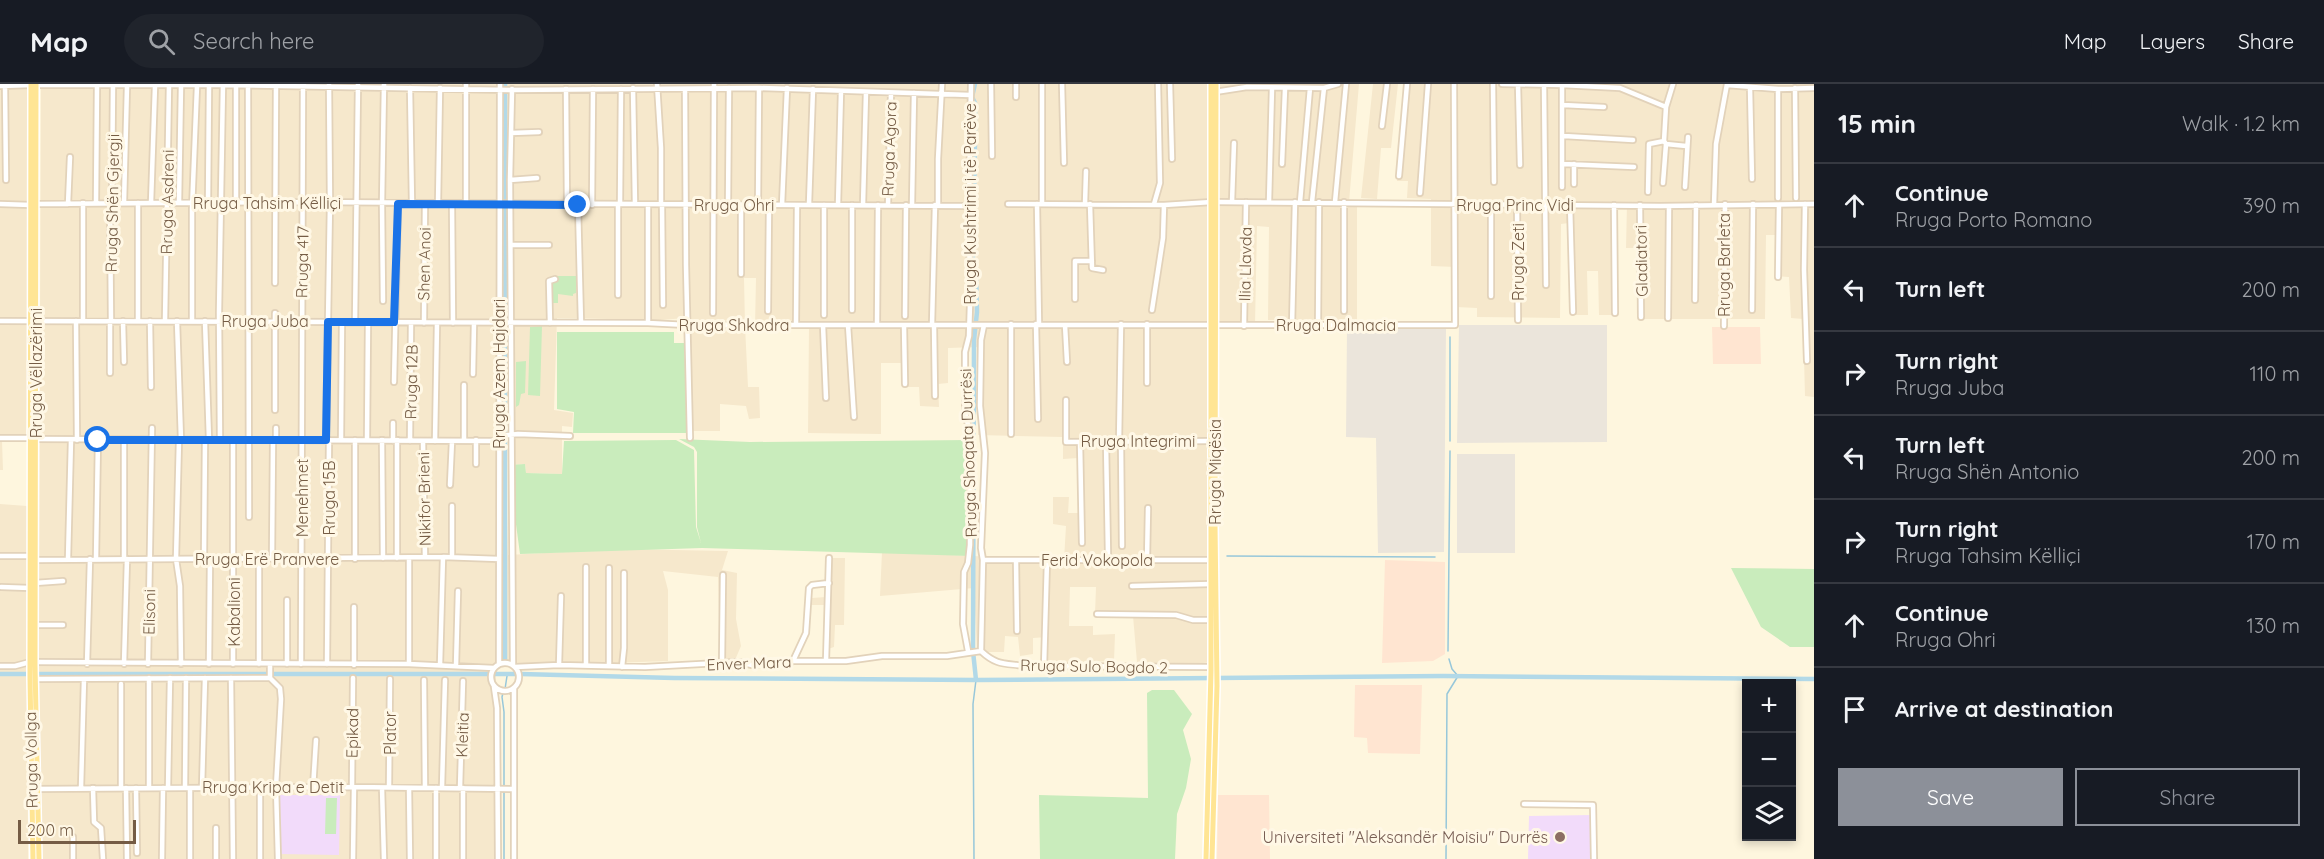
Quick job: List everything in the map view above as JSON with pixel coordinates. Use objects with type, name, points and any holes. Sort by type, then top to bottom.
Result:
[{"type":"main road","name":"Rruga Vëllazërimi","points":[[32,663],[35,625],[33,558],[34,84]]},
{"type":"main road","name":"Rruga Miqësia","points":[[1211,84],[1214,202]]},
{"type":"main road","name":"Rruga Miqësia","points":[[1213,670],[1216,84]]},
{"type":"main road","name":"Rruga Miqësia","points":[[1212,859],[1214,683],[1211,620],[1211,441],[1214,326]]},
{"type":"main road","name":"Rruga Vëllazërimi","points":[[32,663],[30,588],[33,558]]},
{"type":"main road","name":"Rruga Vollga","points":[[32,663],[35,789],[33,859]]},
{"type":"main road","name":"Rruga Miqësia","points":[[1206,859],[1214,683]]},
{"type":"main road","name":"Rruga Vollga","points":[[35,789],[39,859]]},
{"type":"street","points":[[6,180],[3,86],[223,84],[411,88],[466,86],[511,89],[542,86],[566,89],[584,86],[593,89],[608,86],[621,89],[646,86],[729,88],[742,86],[970,95]]},
{"type":"street","points":[[220,440],[219,321],[223,84]]},
{"type":"street","points":[[899,84],[899,93]]},
{"type":"street","points":[[935,396],[933,325],[942,84]]},
{"type":"street","name":"Rruga Kushtrimi i të Parëve","points":[[971,324],[969,206],[972,84]]},
{"type":"street","points":[[991,84],[992,156]]},
{"type":"street","points":[[1016,84],[1016,97]]},
{"type":"street","points":[[1038,418],[1042,84]]},
{"type":"street","points":[[1062,84],[1064,164]]},
{"type":"street","points":[[1154,204],[1160,183],[1158,84]]},
{"type":"street","points":[[1170,84],[1172,159]]},
{"type":"street","points":[[1215,92],[1248,86],[1285,89],[1303,86],[1324,88],[1338,84]]},
{"type":"street","points":[[1335,202],[1346,84]]},
{"type":"street","points":[[1382,126],[1387,84]]},
{"type":"street","points":[[1399,176],[1407,84]]},
{"type":"street","points":[[1420,193],[1428,84]]},
{"type":"street","points":[[1454,84],[1455,205]]},
{"type":"street","points":[[1493,84],[1494,182]]},
{"type":"street","points":[[1502,84],[1624,89],[1666,107]]},
{"type":"street","points":[[1544,84],[1546,285]]},
{"type":"street","points":[[1663,183],[1666,107],[1673,84]]},
{"type":"street","points":[[96,203],[97,85]]},
{"type":"street","name":"Rruga Shën Gjergji","points":[[110,373],[113,85]]},
{"type":"street","name":"Rruga Asdreni","points":[[165,321],[169,85]]},
{"type":"street","points":[[192,321],[196,85]]},
{"type":"street","points":[[208,204],[209,85]]},
{"type":"street","points":[[236,85],[236,203]]},
{"type":"street","points":[[248,85],[247,440],[249,517]]},
{"type":"street","points":[[275,283],[276,85]]},
{"type":"street","points":[[928,85],[928,93]]},
{"type":"street","points":[[1518,85],[1520,165]]},
{"type":"street","points":[[1562,85],[1564,136],[1562,187]]},
{"type":"street","points":[[1714,205],[1716,144],[1727,85],[1778,89],[1814,88]]},
{"type":"street","points":[[124,203],[127,86]]},
{"type":"street","points":[[151,203],[155,86]]},
{"type":"street","points":[[179,203],[181,86]]},
{"type":"street","name":"Rruga 417","points":[[302,86],[302,441]]},
{"type":"street","name":"Rruga 15B","points":[[327,664],[329,86]]},
{"type":"street","points":[[355,322],[358,86]]},
{"type":"street","points":[[383,301],[384,86]]},
{"type":"street","points":[[466,86],[466,204]]},
{"type":"street","points":[[657,86],[661,148],[663,305]]},
{"type":"street","points":[[713,313],[715,86]]},
{"type":"street","name":"Rruga Azem Hajdari","points":[[498,859],[501,789],[497,708],[494,687],[490,679],[496,666],[500,438],[505,323],[500,205],[501,87]]},
{"type":"street","points":[[682,87],[687,204],[690,438]]},
{"type":"street","points":[[758,205],[762,87]]},
{"type":"street","points":[[782,205],[789,87]]},
{"type":"street","points":[[411,88],[412,204]]},
{"type":"street","points":[[438,204],[440,88]]},
{"type":"street","points":[[633,88],[635,204]]},
{"type":"street","points":[[728,205],[729,88]]},
{"type":"street","points":[[809,204],[815,88]]},
{"type":"street","points":[[1269,202],[1272,88]]},
{"type":"street","points":[[1292,326],[1297,202],[1310,88]]},
{"type":"street","points":[[1312,202],[1324,88]]},
{"type":"street","points":[[1750,88],[1752,179]]},
{"type":"street","points":[[1795,88],[1796,198]]},
{"type":"street","points":[[511,89],[509,205],[511,245],[505,323],[513,544],[514,666],[519,678],[514,688],[514,859]]},
{"type":"street","points":[[566,89],[567,204]]},
{"type":"street","points":[[592,205],[593,89]]},
{"type":"street","points":[[618,296],[621,89]]},
{"type":"street","points":[[1282,164],[1285,89]]},
{"type":"street","points":[[1778,89],[1778,198]]},
{"type":"street","points":[[838,205],[841,91]]},
{"type":"street","points":[[863,205],[866,92]]},
{"type":"street","name":"Rruga Agora","points":[[888,205],[891,93]]},
{"type":"street","points":[[905,316],[914,93]]},
{"type":"street","points":[[1563,105],[1604,107]]},
{"type":"street","points":[[512,133],[539,132]]},
{"type":"street","points":[[1564,136],[1633,140]]},
{"type":"street","points":[[1685,188],[1688,137]]},
{"type":"street","points":[[1232,202],[1234,143]]},
{"type":"street","points":[[1648,192],[1649,144],[1665,143],[1686,146]]},
{"type":"street","points":[[68,204],[70,157]]},
{"type":"street","points":[[1563,164],[1634,167]]},
{"type":"street","points":[[1574,164],[1574,184]]},
{"type":"street","points":[[1086,171],[1092,261],[1094,270],[1103,270]]},
{"type":"street","points":[[510,180],[537,177]]},
{"type":"street","name":"Rruga Tahsim Këlliçi","points":[[0,204],[302,202],[500,205]]},
{"type":"street","name":"Rruga Princ Vidi","points":[[1008,204],[1164,205],[1214,202],[1669,206],[1814,204]]},
{"type":"street","name":"Ilia Llavda","points":[[1244,326],[1246,202]]},
{"type":"street","points":[[1318,326],[1320,202]]},
{"type":"street","points":[[1344,202],[1344,311]]},
{"type":"street","points":[[83,203],[83,321]]},
{"type":"street","points":[[138,203],[138,321]]},
{"type":"street","points":[[394,382],[398,204]]},
{"type":"street","name":"Shen Anoi","points":[[424,323],[425,204]]},
{"type":"street","points":[[452,204],[453,323]]},
{"type":"street","points":[[796,325],[797,204]]},
{"type":"street","name":"Rruga Zeti","points":[[1517,204],[1518,320]]},
{"type":"street","points":[[1570,204],[1573,312]]},
{"type":"street","name":"Rruga Barleta","points":[[1724,326],[1725,204]]},
{"type":"street","points":[[1752,310],[1753,204]]},
{"type":"street","points":[[1806,204],[1804,270],[1807,362]]},
{"type":"street","name":"Rruga Ohri","points":[[500,205],[969,206]]},
{"type":"street","points":[[578,205],[581,323]]},
{"type":"street","points":[[648,205],[648,323]]},
{"type":"street","points":[[741,205],[741,274]]},
{"type":"street","points":[[824,205],[824,315]]},
{"type":"street","points":[[852,205],[852,310]]},
{"type":"street","points":[[877,325],[878,205]]},
{"type":"street","points":[[1152,310],[1163,238],[1164,205]]},
{"type":"street","name":"Rruga Dalmacia","points":[[1065,325],[1455,325],[1455,205]]},
{"type":"street","points":[[1491,205],[1491,296]]},
{"type":"street","points":[[1614,205],[1615,313]]},
{"type":"street","name":"Gladiatori","points":[[1640,205],[1641,317]]},
{"type":"street","points":[[1695,300],[1696,205]]},
{"type":"street","points":[[1778,278],[1779,205]]},
{"type":"street","points":[[768,311],[769,206]]},
{"type":"street","points":[[1668,318],[1669,206]]},
{"type":"street","points":[[511,245],[549,245]]},
{"type":"street","points":[[1075,299],[1075,261],[1092,261]]},
{"type":"street","points":[[550,323],[549,281],[555,279]]},
{"type":"street","points":[[275,313],[275,410]]},
{"type":"street","name":"Rruga Juba","points":[[0,321],[505,323]]},
{"type":"street","points":[[76,321],[77,440]]},
{"type":"street","points":[[123,321],[124,362]]},
{"type":"street","points":[[150,321],[151,387]]},
{"type":"street","points":[[177,321],[180,440],[176,559],[180,586],[181,664]]},
{"type":"street","points":[[204,559],[207,440],[205,321]]},
{"type":"street","points":[[341,440],[342,322]]},
{"type":"street","points":[[367,440],[368,322]]},
{"type":"street","name":"Rruga 12B","points":[[410,441],[411,323]]},
{"type":"street","points":[[435,441],[436,323]]},
{"type":"street","points":[[473,374],[474,323]]},
{"type":"street","name":"Rruga Shkodra","points":[[505,323],[1065,325]]},
{"type":"street","name":"Rruga Shoqata Durrësi","points":[[970,651],[963,624],[964,572],[968,563],[970,545],[970,450],[965,412],[965,352],[971,324]]},
{"type":"street","points":[[1011,324],[1011,434]]},
{"type":"street","points":[[1121,324],[1122,546]]},
{"type":"street","points":[[1147,324],[1147,383]]},
{"type":"street","points":[[823,325],[825,398]]},
{"type":"street","points":[[848,325],[854,417]]},
{"type":"street","points":[[904,325],[905,384]]},
{"type":"street","points":[[981,651],[983,560],[981,548],[985,441],[980,406],[982,325]]},
{"type":"street","points":[[1065,325],[1066,362]]},
{"type":"street","points":[[464,385],[464,441]]},
{"type":"street","name":"Rruga Integrimi","points":[[1066,400],[1066,442],[1211,441]]},
{"type":"street","points":[[393,423],[397,558]]},
{"type":"street","name":"Elisoni","points":[[148,664],[152,428]]},
{"type":"street","points":[[272,559],[276,428]]},
{"type":"street","points":[[0,438],[464,441],[510,435],[570,436]]},
{"type":"street","points":[[68,559],[70,440]]},
{"type":"street","points":[[87,664],[98,440]]},
{"type":"street","points":[[124,440],[124,664]]},
{"type":"street","name":"Kabalioni","points":[[233,440],[233,664]]},
{"type":"street","points":[[354,440],[355,559]]},
{"type":"street","points":[[382,440],[382,558]]},
{"type":"street","points":[[476,440],[476,464]]},
{"type":"street","name":"Menehmet","points":[[301,664],[302,441]]},
{"type":"street","name":"Nikifor Brieni","points":[[423,441],[424,557]]},
{"type":"street","points":[[450,485],[452,441]]},
{"type":"street","points":[[1080,442],[1082,543]]},
{"type":"street","points":[[1106,442],[1108,554]]},
{"type":"street","points":[[452,506],[452,557]]},
{"type":"street","points":[[1147,560],[1148,508]]},
{"type":"street","name":"Rruga Erë Pranvere","points":[[0,556],[68,559],[452,557],[499,559]]},
{"type":"street","points":[[440,665],[443,557]]},
{"type":"street","points":[[409,558],[409,664]]},
{"type":"street","points":[[826,661],[829,558]]},
{"type":"street","points":[[209,664],[210,559]]},
{"type":"street","points":[[258,664],[259,559]]},
{"type":"street","name":"Ferid Vokopola","points":[[983,560],[1211,560]]},
{"type":"street","points":[[1016,560],[1017,631]]},
{"type":"street","points":[[1044,667],[1047,561]]},
{"type":"street","points":[[586,567],[586,665]]},
{"type":"street","points":[[609,568],[609,666]]},
{"type":"street","points":[[622,667],[624,573]]},
{"type":"street","points":[[722,663],[723,575]]},
{"type":"street","points":[[35,583],[63,581]]},
{"type":"street","points":[[793,661],[803,644],[807,630],[809,588],[812,585],[829,583]]},
{"type":"street","points":[[1132,586],[1211,584]]},
{"type":"street","points":[[1,587],[30,588]]},
{"type":"street","points":[[456,666],[458,591]]},
{"type":"street","points":[[560,665],[561,596]]},
{"type":"street","points":[[286,600],[287,664]]},
{"type":"street","points":[[354,607],[354,665]]},
{"type":"street","points":[[1097,614],[1176,615],[1193,620],[1211,620]]},
{"type":"street","points":[[35,625],[63,625]]},
{"type":"street","name":"Enver Mara","points":[[514,666],[622,667],[738,662],[768,665],[793,661],[846,661],[882,656],[940,657],[981,651]]},
{"type":"street","name":"Rruga Sulo Bogdo 2","points":[[981,651],[1000,664],[1213,670]]},
{"type":"street","points":[[34,678],[231,678],[269,672],[287,664],[496,666],[504,662],[514,666]]},
{"type":"street","points":[[0,666],[32,663],[258,664],[269,672],[280,688],[276,787],[278,859]]},
{"type":"street","points":[[149,678],[149,788]]},
{"type":"street","points":[[162,859],[171,678]]},
{"type":"street","points":[[186,678],[190,859]]},
{"type":"street","points":[[202,788],[205,678]]},
{"type":"street","points":[[231,678],[232,859]]},
{"type":"street","name":"Epikad","points":[[353,678],[353,859]]},
{"type":"street","points":[[81,788],[84,679]]},
{"type":"street","name":"Plator","points":[[389,787],[390,679]]},
{"type":"street","points":[[424,680],[425,788]]},
{"type":"street","points":[[442,788],[445,680]]},
{"type":"street","name":"Kleitia","points":[[463,681],[461,788],[463,859]]},
{"type":"street","points":[[121,684],[127,859]]},
{"type":"street","points":[[494,687],[505,692],[514,688]]},
{"type":"street","points":[[314,788],[316,740]]},
{"type":"street","points":[[260,787],[260,859]]},
{"type":"street","name":"Rruga Kripa e Detit","points":[[35,789],[260,787],[513,789]]},
{"type":"street","points":[[93,788],[94,822],[101,828],[103,859]]},
{"type":"street","points":[[136,788],[136,853]]},
{"type":"street","points":[[382,788],[384,859]]},
{"type":"street","points":[[409,788],[410,859]]},
{"type":"street","points":[[436,788],[436,859]]},
{"type":"street","points":[[1524,804],[1593,804],[1594,859]]},
{"type":"street","points":[[216,828],[216,859]]},
{"type":"street","points":[[73,837],[73,859]]},
{"type":"shaded area","points":[[0,84],[27,84],[29,322],[26,441],[2,441],[3,470],[0,470]]},
{"type":"shaded area","points":[[41,84],[503,84],[502,319],[508,555],[618,549],[728,551],[722,570],[737,573],[736,619],[741,646],[735,660],[720,660],[718,577],[663,571],[668,590],[668,661],[496,667],[495,859],[41,859],[38,794]]},
{"type":"shaded area","points":[[506,84],[1359,84],[1349,202],[1357,203],[1357,320],[1268,320],[1269,227],[1257,226],[1255,325],[1219,325],[1215,662],[1177,665],[1137,662],[1133,616],[1095,614],[1096,587],[1070,587],[1069,626],[1093,626],[1093,635],[1115,634],[1114,661],[1047,663],[1047,637],[1033,638],[1033,654],[1020,656],[1018,637],[1005,636],[1004,652],[977,652],[974,588],[880,596],[882,552],[1064,560],[1066,526],[1053,524],[1053,497],[1069,497],[1068,513],[1078,513],[1078,458],[1063,459],[1063,437],[978,435],[978,347],[948,348],[948,383],[938,384],[939,407],[920,406],[919,387],[905,387],[905,363],[881,363],[881,434],[808,433],[809,327],[755,326],[756,278],[744,278],[745,326],[748,387],[759,387],[760,418],[749,419],[746,406],[720,404],[720,431],[690,431],[686,318],[660,320],[557,318],[554,410],[573,413],[572,427],[562,426],[562,474],[526,473],[525,464],[508,465]]},
{"type":"shaded area","points":[[1373,84],[1398,84],[1391,148],[1381,148],[1377,199],[1361,198]]},
{"type":"shaded area","points":[[1405,84],[1814,84],[1814,397],[1805,396],[1803,319],[1791,318],[1789,277],[1776,276],[1775,235],[1766,235],[1765,319],[1638,319],[1639,248],[1626,248],[1627,204],[1615,205],[1613,315],[1599,315],[1598,271],[1587,271],[1588,315],[1572,315],[1569,223],[1561,224],[1560,318],[1477,317],[1477,308],[1456,307],[1456,267],[1431,266],[1431,199],[1407,198],[1408,181],[1397,181]]},
{"type":"shaded area","points":[[1459,325],[1607,325],[1607,442],[1457,443]]},
{"type":"shaded area","points":[[1712,327],[1760,327],[1761,364],[1713,364]]},
{"type":"shaded area","points":[[1446,328],[1444,552],[1378,553],[1376,438],[1346,437],[1347,329]]},
{"type":"shaded area","points":[[1457,454],[1515,454],[1515,553],[1457,553]]},
{"type":"shaded area","points":[[0,504],[27,506],[28,859],[0,859]]},
{"type":"shaded area","points":[[825,558],[845,558],[844,625],[835,625],[834,647],[828,649],[826,605],[811,605],[812,598],[826,597]]},
{"type":"shaded area","points":[[1385,560],[1445,562],[1445,654],[1433,661],[1382,663]]},
{"type":"shaded area","points":[[1355,685],[1422,685],[1420,754],[1368,753],[1367,738],[1354,737]]},
{"type":"shaded area","points":[[280,795],[340,795],[339,855],[280,854]]},
{"type":"shaded area","points":[[1218,795],[1269,795],[1270,859],[1217,859]]},
{"type":"shaded area","name":"Universiteti \"Aleksandër Moisiu\" Durrës","points":[[1592,815],[1591,859],[1528,859],[1529,816]]},
{"type":"green space","points":[[556,276],[576,276],[576,293],[573,296],[558,294],[558,303],[552,303],[552,282]]},
{"type":"green space","points":[[542,326],[540,396],[528,395],[530,327]]},
{"type":"green space","points":[[557,332],[674,332],[674,343],[684,343],[689,433],[573,433],[574,412],[557,409]]},
{"type":"green space","points":[[526,361],[525,393],[521,394],[519,405],[516,407],[516,362]]},
{"type":"green space","points":[[679,439],[750,442],[969,440],[970,556],[702,548],[520,554],[508,465],[525,464],[526,473],[562,474],[564,441],[676,440],[694,450],[696,527],[701,543],[697,527],[697,452],[694,447]]},
{"type":"green space","points":[[1731,568],[1814,569],[1814,647],[1790,647],[1761,627]]},
{"type":"green space","points":[[1152,690],[1174,690],[1192,714],[1183,730],[1191,759],[1186,788],[1177,814],[1175,859],[1040,859],[1039,795],[1148,798],[1147,693]]},
{"type":"green space","points":[[326,798],[337,798],[336,834],[325,834]]},
{"type":"waterway","points":[[505,84],[505,660]]},
{"type":"waterway","points":[[975,84],[972,97],[975,103],[973,258],[976,272],[977,312],[974,340],[973,651],[976,680]]},
{"type":"waterway","points":[[1450,337],[1450,441]]},
{"type":"waterway","points":[[1448,651],[1450,451]]},
{"type":"waterway","points":[[1227,556],[1435,557]]},
{"type":"waterway","points":[[1446,859],[1447,694],[1458,676],[1452,669],[1449,659]]},
{"type":"waterway","points":[[505,689],[507,676],[510,673]]},
{"type":"waterway","points":[[0,674],[488,674]]},
{"type":"waterway","points":[[493,674],[516,674]]},
{"type":"waterway","points":[[521,674],[674,678],[976,680],[1443,676],[1814,679]]},
{"type":"waterway","points":[[974,859],[973,704],[976,680]]},
{"type":"waterway","points":[[503,693],[504,786]]},
{"type":"waterway","points":[[504,791],[504,859]]},
{"type":"place","name":"Universiteti \"Aleksandër Moisiu\" Durrës","points":[[1560,837]]},
{"type":"route","points":[[98,440],[326,440],[328,322],[394,322],[398,204],[578,205]]}]
